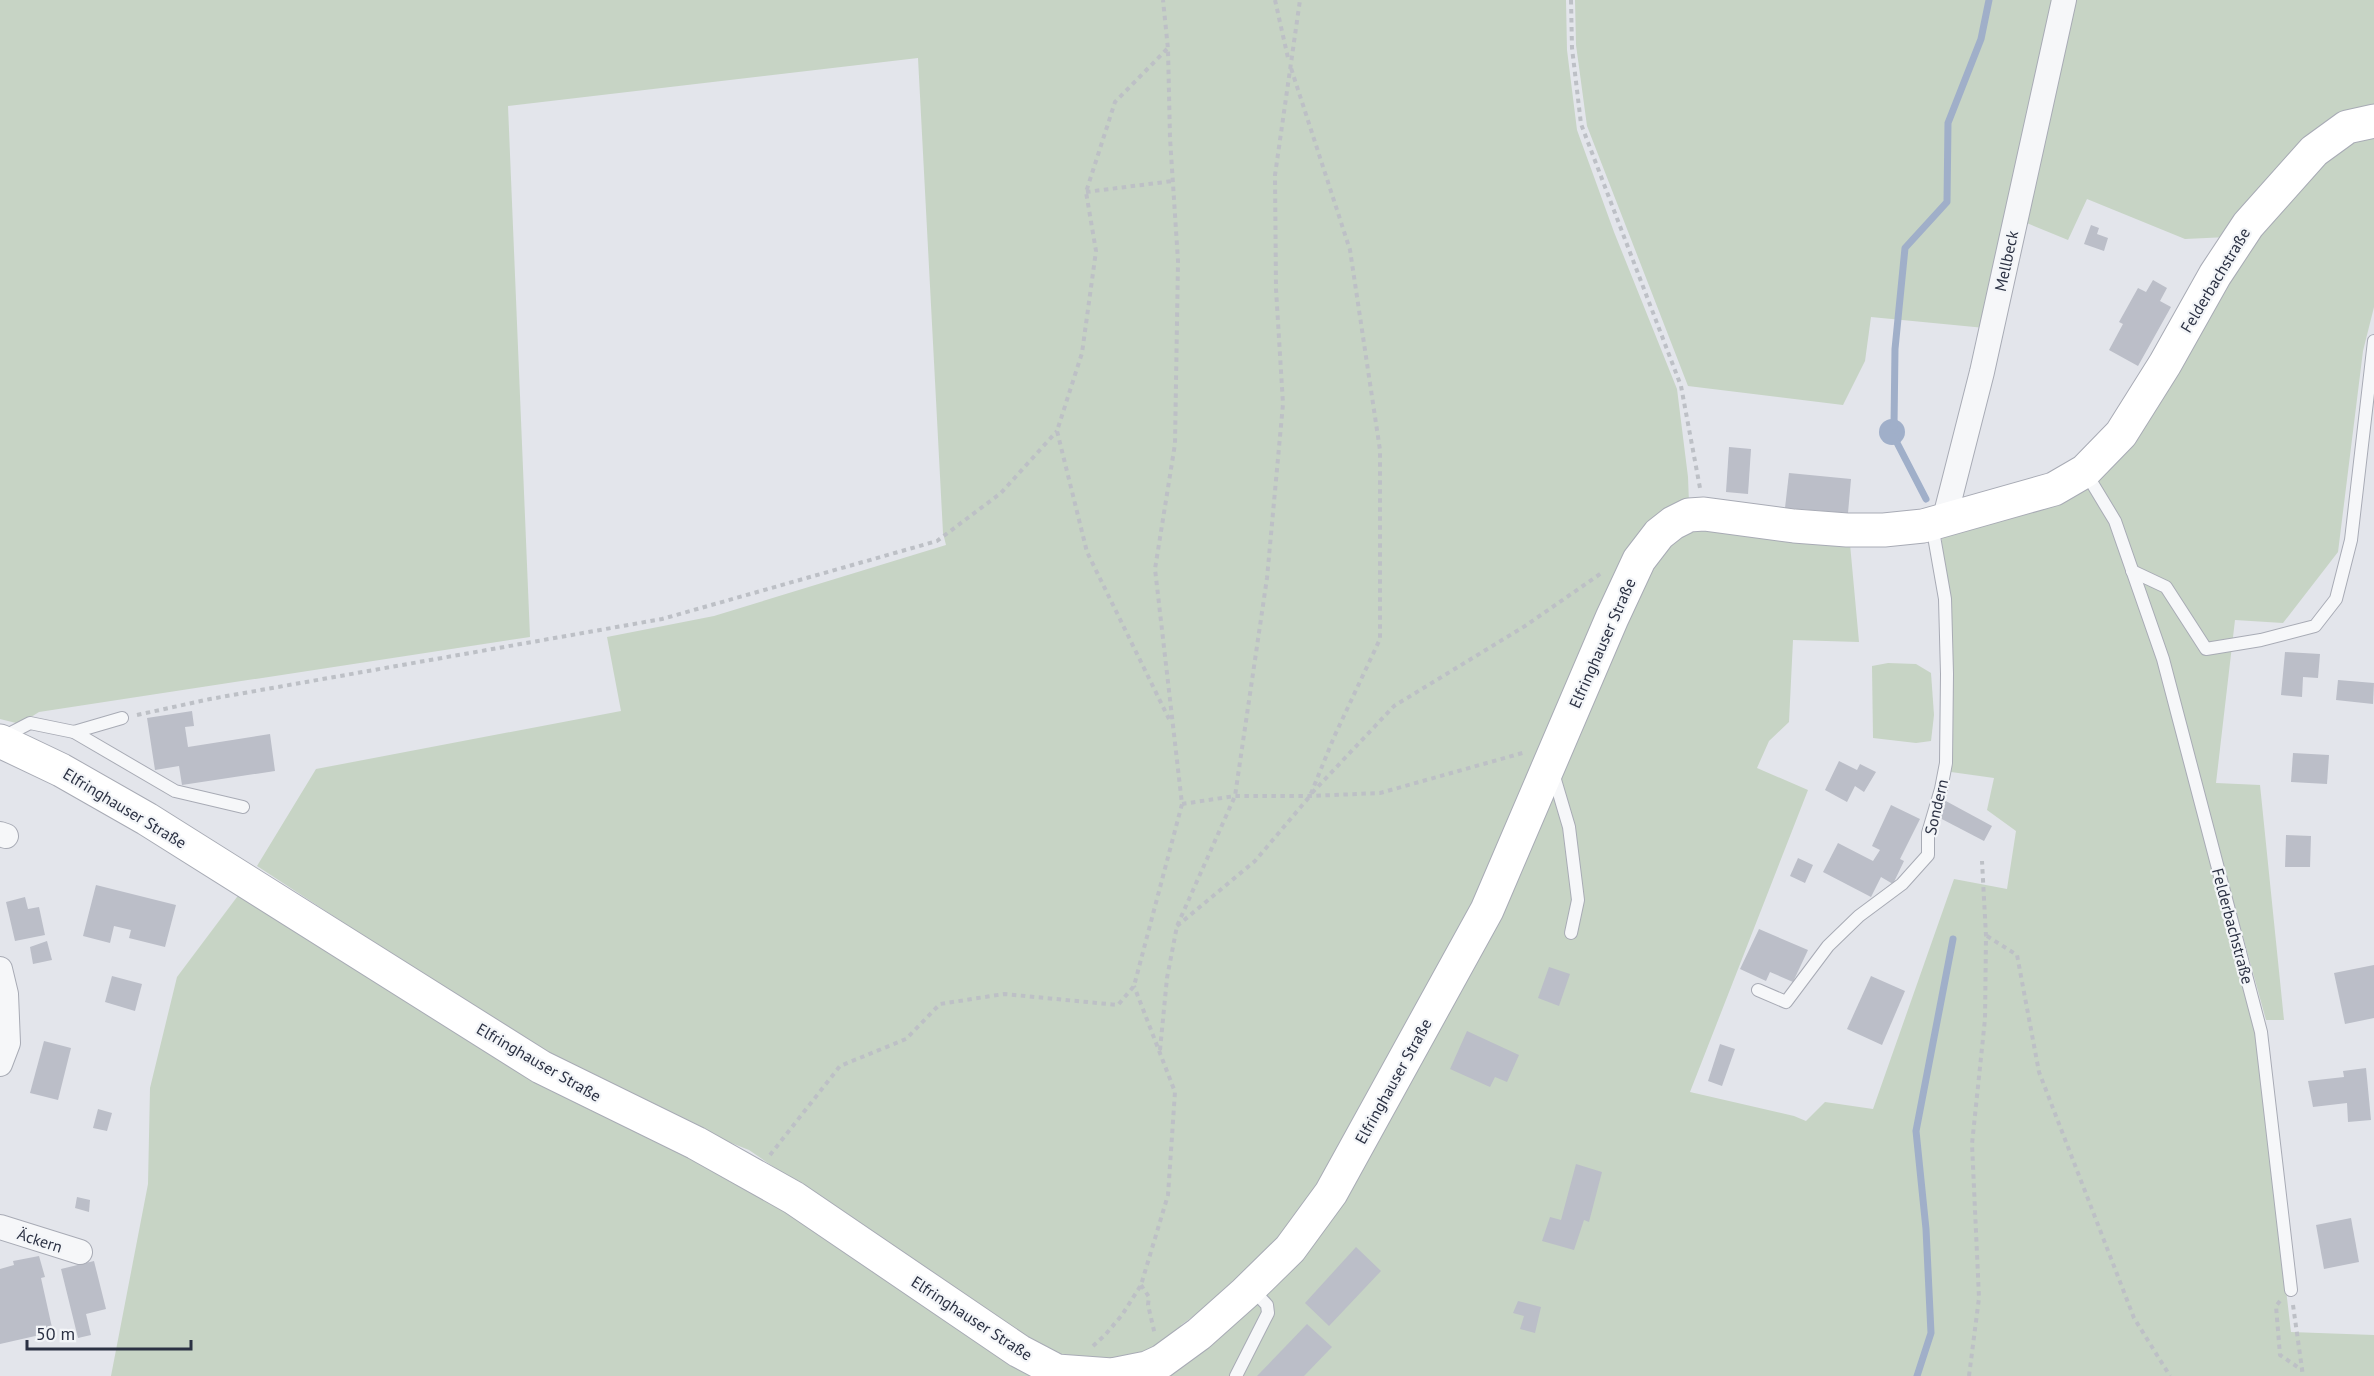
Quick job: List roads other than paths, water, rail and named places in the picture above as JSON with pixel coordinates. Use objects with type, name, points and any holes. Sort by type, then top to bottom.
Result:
[{"type":"street","name":"Mellbeck","points":[[1933,524],[1982,372],[2064,0]]},
{"type":"street","name":"Felderbachstraße","points":[[1933,524],[2054,489],[2085,471],[2121,434],[2165,364],[2215,275],[2248,225],[2314,151],[2347,127],[2374,121]]},
{"type":"street","name":"Elfringhauser Straße","points":[[0,740],[61,770],[147,819],[541,1067],[755,1174],[1019,1351],[1057,1373],[1112,1375],[1131,1373],[1162,1361],[1198,1334],[1251,1288],[1290,1249],[1331,1193],[1487,910],[1639,560],[1659,534],[1673,523],[1689,515],[1704,514],[1847,530],[1884,530],[1933,524]]},
{"type":"street","points":[[0,969],[6,994],[8,1043],[0,1064]]},
{"type":"street","name":"Äckern","points":[[0,1227],[80,1252]]},
{"type":"lane","points":[[2132,571],[2166,587],[2206,649],[2261,640],[2315,627],[2336,599],[2350,540],[2374,341]]},
{"type":"lane","name":"Felderbachstraße","points":[[2085,471],[2115,521],[2163,659],[2262,1032],[2292,1290]]},
{"type":"lane","name":"Sondern","points":[[1758,990],[1786,1002],[1828,946],[1859,916],[1902,884],[1928,855],[1928,833],[1946,763],[1945,599],[1933,524]]},
{"type":"lane","points":[[74,732],[122,718]]},
{"type":"lane","points":[[0,740],[30,723],[74,732],[175,791],[243,807]]},
{"type":"lane","points":[[1554,753],[1569,827],[1578,900],[1571,933]]},
{"type":"lane","points":[[1236,1376],[1268,1313],[1267,1305],[1251,1288]]},
{"type":"water","points":[[1892,419],[1901,423],[1905,432],[1901,441],[1892,445],[1883,441],[1879,432],[1883,423]]},
{"type":"waterway","points":[[1894,426],[1895,349],[1905,248],[1947,202],[1948,123],[1981,39],[1989,0]]},
{"type":"waterway","points":[[1894,437],[1926,499]]},
{"type":"waterway","points":[[1917,1376],[1931,1333],[1926,1229],[1916,1131],[1953,939]]}]
